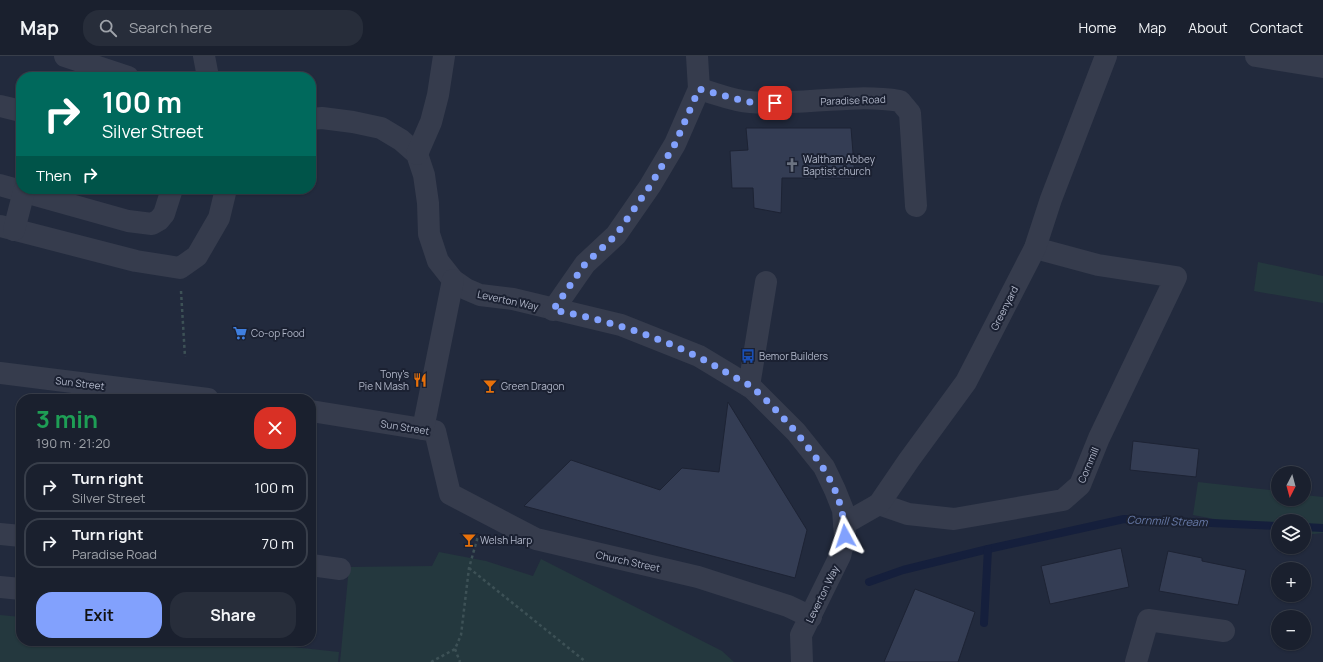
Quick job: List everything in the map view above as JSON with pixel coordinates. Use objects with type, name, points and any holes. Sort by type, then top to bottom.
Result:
[{"type":"street","points":[[65,56],[113,72]]},
{"type":"street","points":[[204,56],[207,72]]},
{"type":"street","points":[[316,119],[353,122],[381,128],[401,140],[417,154],[431,122],[438,95],[444,56]]},
{"type":"street","points":[[553,310],[585,264],[616,235],[650,186],[675,144],[699,89],[697,56]]},
{"type":"street","name":"Greenyard","points":[[844,524],[879,504],[966,382],[1035,248],[1051,199],[1106,56]]},
{"type":"street","points":[[1256,56],[1323,68]]},
{"type":"street","name":"Paradise Road","points":[[699,89],[748,102],[789,103],[883,98],[900,101],[910,113],[916,206]]},
{"type":"street","points":[[0,106],[16,110]]},
{"type":"street","name":"Leverton Way","points":[[417,154],[424,175],[430,234],[438,261],[453,280],[466,289],[480,295],[513,299],[553,310],[621,325],[699,356],[749,386],[796,432],[824,468],[843,510],[845,536],[840,556],[801,635],[802,662]]},
{"type":"street","points":[[0,185],[16,189]]},
{"type":"street","points":[[23,194],[7,228],[136,261],[180,268],[198,256],[219,218],[225,194]]},
{"type":"street","points":[[34,194],[128,221],[152,224],[159,220],[164,214],[170,194]]},
{"type":"street","name":"Cornmill","points":[[879,504],[908,514],[954,519],[1063,500],[1080,485],[1099,438],[1176,277],[1098,265],[1035,248]]},
{"type":"street","points":[[423,429],[453,280]]},
{"type":"street","points":[[749,386],[766,282]]},
{"type":"street","name":"Sun Street","points":[[0,373],[168,394]]},
{"type":"street","name":"Sun Street","points":[[316,412],[435,431],[450,494]]},
{"type":"street","name":"Church Street","points":[[450,494],[536,539],[698,577],[788,606],[811,617]]},
{"type":"street","points":[[0,534],[16,536]]},
{"type":"street","points":[[316,566],[340,569]]},
{"type":"street","points":[[0,587],[16,589]]},
{"type":"street","points":[[1136,662],[1148,620],[1224,631]]},
{"type":"path","points":[[180,268],[185,357]]},
{"type":"path","points":[[431,662],[455,649],[461,636],[469,568],[485,513]]},
{"type":"path","points":[[469,568],[586,662]]},
{"type":"path","points":[[455,649],[460,662]]},
{"type":"shaded area","points":[[1258,262],[1323,276],[1323,303],[1254,291]]},
{"type":"shaded area","points":[[1198,482],[1271,490],[1271,506],[1311,506],[1311,496],[1323,497],[1323,533],[1311,534],[1311,514],[1271,514],[1271,530],[1193,515]]},
{"type":"shaded area","points":[[439,552],[486,561],[533,576],[541,559],[722,651],[734,662],[340,662],[349,567],[432,566]]},
{"type":"shaded area","points":[[0,615],[16,617],[16,646],[284,646],[339,652],[338,662],[0,662]]},
{"type":"building","name":"Waltham Abbey Baptist church","points":[[746,128],[851,128],[855,178],[782,178],[781,213],[754,208],[753,188],[732,188],[730,151],[748,150]]},
{"type":"building","points":[[728,402],[807,530],[795,578],[524,506],[571,460],[660,490],[682,468],[719,472]]},
{"type":"building","points":[[1133,441],[1199,449],[1196,477],[1130,470]]},
{"type":"building","points":[[1121,548],[1129,587],[1050,604],[1041,566]]},
{"type":"building","points":[[1168,551],[1202,558],[1202,561],[1246,570],[1238,605],[1159,591]]},
{"type":"building","points":[[915,589],[975,612],[958,662],[884,662]]},
{"type":"waterway","name":"Cornmill Stream","points":[[869,582],[903,570],[988,549],[1124,519],[1271,526]]},
{"type":"waterway","name":"Cornmill Stream","points":[[1311,527],[1323,528]]},
{"type":"waterway","name":"Cornmill Stream","points":[[984,623],[988,549]]},
{"type":"place","name":"Waltham Abbey Baptist church","points":[[792,165]]},
{"type":"place","name":"Co-op Food","points":[[240,333]]},
{"type":"place","name":"Bemor Builders","points":[[748,356]]},
{"type":"place","name":"Tony's Pie N Mash","points":[[420,380]]},
{"type":"place","name":"Green Dragon","points":[[490,386]]},
{"type":"place","name":"Welsh Harp","points":[[469,540]]},
{"type":"route","points":[[775,103],[748,102],[699,89],[675,144],[650,186],[616,235],[585,264],[553,310],[579,314],[621,325],[699,356],[752,388],[796,432],[824,468],[843,510],[845,536]]}]
